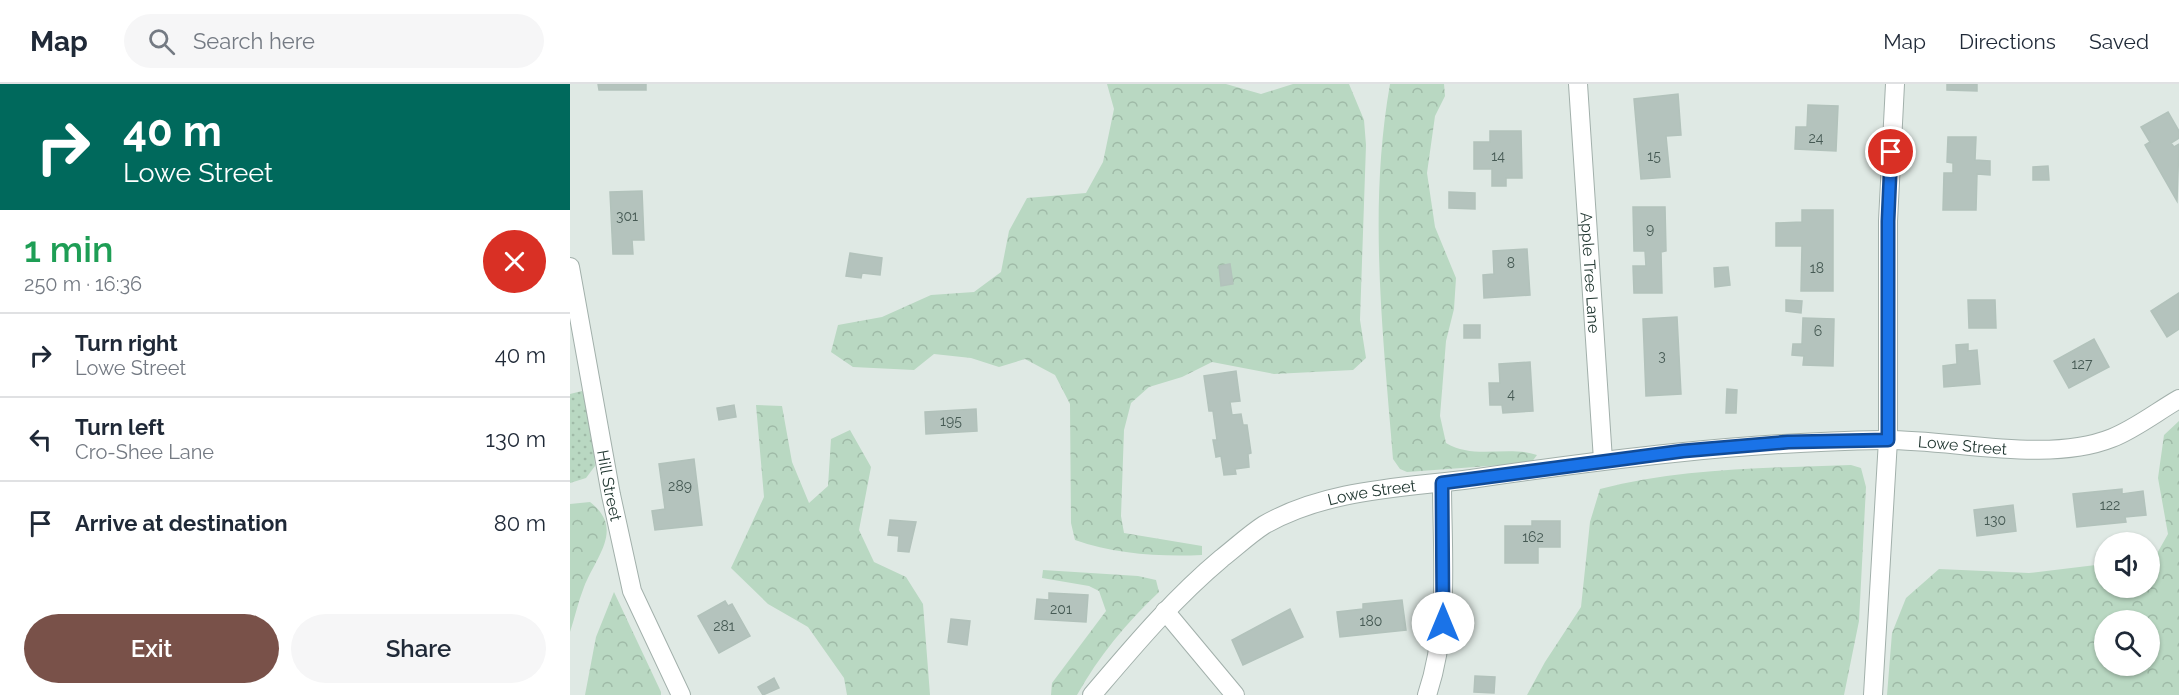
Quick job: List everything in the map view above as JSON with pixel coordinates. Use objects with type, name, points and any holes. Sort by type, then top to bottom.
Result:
[{"type":"street","name":"Apple Tree Lane","points":[[1578,84],[1603,460]]},
{"type":"street","points":[[1873,695],[1888,440],[1888,221],[1895,84]]},
{"type":"street","name":"Hill Street","points":[[570,267],[611,495],[632,591],[681,695]]},
{"type":"street","name":"Lowe Street","points":[[1092,695],[1195,580],[1263,526],[1303,508],[1379,489],[1442,483],[1603,460],[1788,442],[1888,440],[2042,449],[2083,446],[2114,437],[2179,399]]},
{"type":"street","points":[[1427,695],[1433,677],[1443,623],[1442,483]]},
{"type":"street","points":[[1165,611],[1235,695]]},
{"type":"green space","points":[[1107,84],[1226,84],[1261,94],[1293,84],[1349,84],[1364,120],[1366,145],[1360,320],[1366,358],[1353,370],[1274,374],[1212,362],[1182,377],[1149,387],[1131,403],[1124,430],[1121,516],[1124,533],[1202,546],[1202,555],[1138,554],[1106,549],[1075,540],[1071,523],[1070,404],[1055,375],[1025,359],[999,367],[971,358],[934,354],[914,370],[853,367],[831,352],[838,325],[882,317],[931,295],[974,292],[1001,272],[1009,231],[1027,198],[1086,193],[1103,162],[1114,109]]},
{"type":"green space","points":[[1390,84],[1444,84],[1445,96],[1435,116],[1427,173],[1435,227],[1456,278],[1454,309],[1446,341],[1440,416],[1446,443],[1468,451],[1514,451],[1537,455],[1531,463],[1407,472],[1400,469],[1393,459],[1382,318],[1379,225],[1383,131]]},
{"type":"green space","points":[[582,391],[590,399],[595,466],[586,478],[570,483],[570,394]]},
{"type":"green space","points":[[756,405],[782,406],[792,462],[809,503],[828,486],[831,439],[850,430],[871,467],[859,530],[874,562],[906,577],[923,604],[930,695],[847,695],[844,678],[808,627],[768,604],[731,568],[764,497]]},
{"type":"green space","points":[[2179,421],[2179,695],[1887,695],[1892,633],[1906,598],[1939,569],[2029,573],[2094,565],[2094,598],[2160,598],[2160,548],[2168,534],[2158,478],[2164,435]]},
{"type":"green space","points":[[1851,465],[1861,468],[1866,487],[1859,621],[1844,695],[1527,695],[1545,662],[1581,607],[1590,522],[1600,489],[1693,473],[1756,468]]},
{"type":"green space","points":[[590,502],[606,522],[607,533],[605,543],[582,593],[570,632],[570,504]]},
{"type":"green space","points":[[1043,570],[1138,576],[1156,580],[1159,592],[1114,641],[1094,667],[1077,695],[1051,695],[1052,683],[1106,611],[1099,591],[1089,586],[1042,578]]},
{"type":"green space","points":[[614,592],[661,695],[585,695],[596,637]]},
{"type":"building","points":[[598,84],[646,84],[646,90],[599,90]]},
{"type":"building","points":[[1947,84],[1977,84],[1977,91],[1947,90]]},
{"type":"building","points":[[1678,94],[1681,135],[1666,136],[1670,177],[1641,179],[1634,99]]},
{"type":"building","points":[[1808,105],[1838,106],[1836,151],[1795,149],[1796,127],[1807,127]]},
{"type":"building","points":[[2168,112],[2179,131],[2179,138],[2171,143],[2174,147],[2179,144],[2177,201],[2145,145],[2150,142],[2141,127]]},
{"type":"building","points":[[1490,131],[1521,131],[1522,178],[1506,178],[1506,186],[1492,186],[1492,169],[1474,169],[1474,142],[1490,142]]},
{"type":"building","points":[[1948,137],[1976,137],[1975,160],[1990,161],[1990,175],[1977,174],[1976,210],[1943,210],[1944,173],[1953,173],[1953,163],[1947,162]]},
{"type":"building","points":[[2048,166],[2049,180],[2033,180],[2033,167]]},
{"type":"building","points":[[642,191],[644,240],[632,240],[633,254],[613,254],[610,192]]},
{"type":"building","points":[[1449,192],[1475,193],[1475,209],[1449,208]]},
{"type":"building","points":[[1633,207],[1665,207],[1666,251],[1661,252],[1662,293],[1634,293],[1633,266],[1646,266],[1645,251],[1634,251]]},
{"type":"building","points":[[1802,210],[1833,210],[1833,291],[1801,291],[1802,246],[1776,246],[1776,223],[1802,222]]},
{"type":"building","points":[[1527,249],[1530,295],[1484,298],[1483,275],[1494,274],[1493,251]]},
{"type":"building","points":[[850,253],[882,258],[880,275],[862,273],[861,278],[846,276]]},
{"type":"building","points":[[1230,264],[1233,284],[1221,286],[1219,266]]},
{"type":"building","points":[[1728,267],[1730,285],[1715,287],[1714,268]]},
{"type":"building","points":[[2179,293],[2179,329],[2167,337],[2151,311]]},
{"type":"building","points":[[1786,300],[1802,301],[1801,313],[1786,311]]},
{"type":"building","points":[[1968,300],[1995,300],[1996,328],[1969,328]]},
{"type":"building","points":[[1677,317],[1681,394],[1646,396],[1643,319]]},
{"type":"building","points":[[1803,318],[1834,319],[1833,366],[1803,365],[1804,356],[1792,355],[1793,344],[1802,344]]},
{"type":"building","points":[[1464,325],[1480,325],[1480,338],[1464,338]]},
{"type":"building","points":[[2094,339],[2109,367],[2069,388],[2054,361]]},
{"type":"building","points":[[1968,344],[1968,351],[1977,350],[1980,384],[1944,387],[1943,366],[1957,364],[1956,345]]},
{"type":"building","points":[[1530,362],[1533,411],[1503,413],[1502,405],[1490,405],[1489,383],[1500,383],[1499,364]]},
{"type":"building","points":[[1236,371],[1240,401],[1230,402],[1232,415],[1241,414],[1243,425],[1247,425],[1251,453],[1248,454],[1249,467],[1235,469],[1236,474],[1224,475],[1221,456],[1216,457],[1213,440],[1217,440],[1213,411],[1209,411],[1204,376]]},
{"type":"building","points":[[1727,389],[1737,390],[1736,413],[1726,413]]},
{"type":"building","points":[[734,405],[736,417],[719,420],[717,408]]},
{"type":"building","points":[[976,409],[977,431],[926,434],[925,412]]},
{"type":"building","points":[[694,459],[702,525],[655,530],[652,511],[665,509],[659,464]]},
{"type":"building","points":[[2122,489],[2122,494],[2143,491],[2146,515],[2125,517],[2126,522],[2077,527],[2073,494]]},
{"type":"building","points":[[2013,505],[2016,531],[1977,536],[1974,510]]},
{"type":"building","points":[[890,520],[916,522],[909,552],[898,551],[899,536],[888,535]]},
{"type":"building","points":[[1532,521],[1560,521],[1560,547],[1538,547],[1538,563],[1505,563],[1505,526],[1532,526]]},
{"type":"building","points":[[1049,593],[1088,595],[1086,622],[1035,619],[1037,599],[1049,600]]},
{"type":"building","points":[[1402,600],[1406,630],[1340,637],[1337,612],[1363,609],[1363,604]]},
{"type":"building","points":[[725,601],[728,606],[732,604],[750,636],[719,653],[698,616]]},
{"type":"building","points":[[1290,609],[1303,637],[1243,665],[1232,640]]},
{"type":"building","points":[[951,619],[970,621],[967,645],[948,642]]},
{"type":"building","points":[[1475,676],[1495,677],[1494,693],[1474,692]]},
{"type":"building","points":[[774,678],[779,688],[763,695],[758,687]]},
{"type":"route","points":[[1443,623],[1442,483],[1683,451],[1788,442],[1888,440],[1888,221],[1891,152]]}]
